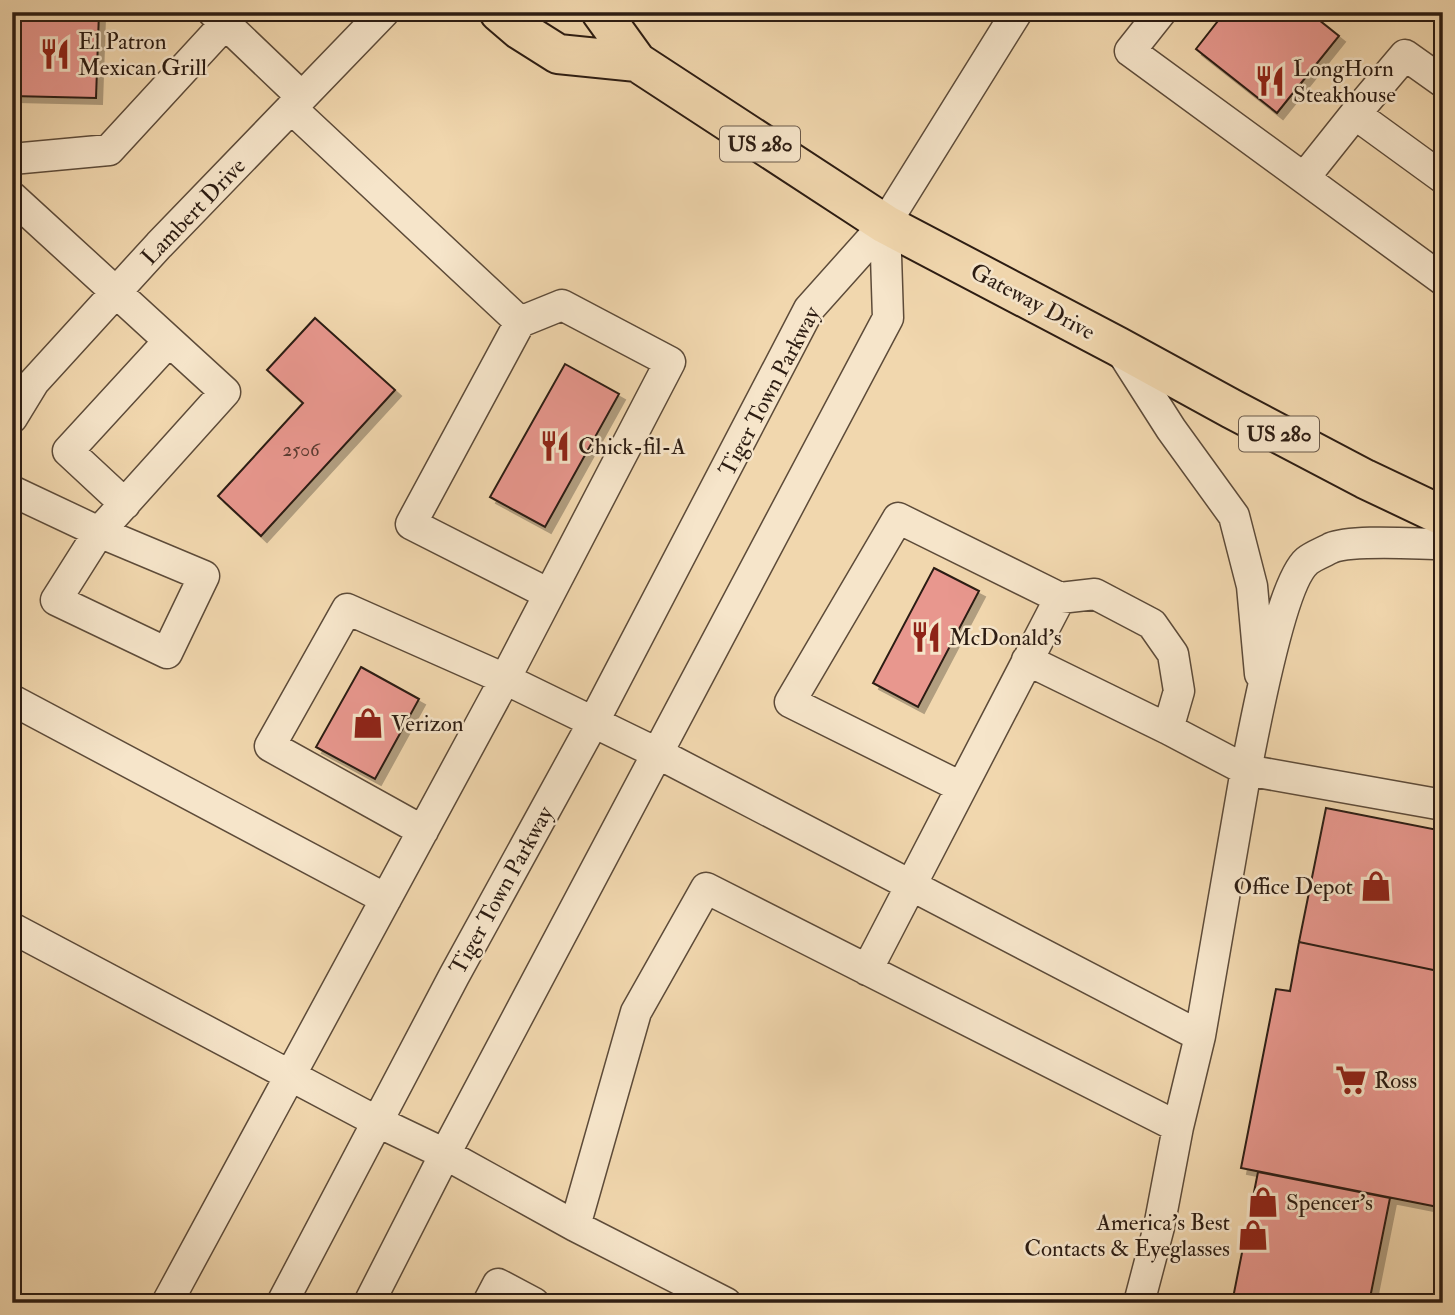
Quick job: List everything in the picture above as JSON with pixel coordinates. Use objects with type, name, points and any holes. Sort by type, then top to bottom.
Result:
[{"type":"highway","name":"Gateway Drive","points":[[499,12],[520,30],[558,54],[637,62]]},
{"type":"highway","name":"Gateway Drive","points":[[601,12],[637,62],[885,224],[1232,409],[1443,516]]},
{"type":"lane","name":"Lambert Drive","points":[[12,418],[34,382],[116,292],[384,12]]},
{"type":"lane","name":"Tiger Town Parkway","points":[[282,1303],[376,1121],[594,721],[808,309],[885,224],[1017,12]]},
{"type":"lane","points":[[1161,12],[1130,51],[1443,280]]},
{"type":"lane","points":[[12,159],[109,150],[219,18],[296,103],[520,322]]},
{"type":"lane","points":[[1304,178],[1405,55],[1443,82]]},
{"type":"lane","points":[[1355,114],[1443,178]]},
{"type":"lane","points":[[12,197],[225,392],[99,532],[55,600],[167,653],[204,576],[99,532],[12,491]]},
{"type":"lane","points":[[369,1303],[445,1154],[888,318],[885,224]]},
{"type":"lane","points":[[167,1303],[505,679],[670,362],[562,305],[520,322],[411,524],[549,594]]},
{"type":"lane","points":[[125,504],[68,451],[169,341]]},
{"type":"lane","points":[[1118,346],[1171,429],[1234,516],[1252,586],[1261,692]]},
{"type":"lane","points":[[961,787],[790,702],[898,518],[1060,598],[1095,594],[1152,624],[1173,654],[1179,691],[1168,729]]},
{"type":"lane","points":[[1139,1303],[1159,1227],[1178,1127],[1200,1036],[1261,692],[1289,590],[1306,562],[1333,547],[1443,544]]},
{"type":"lane","points":[[867,970],[1060,598]]},
{"type":"lane","points":[[423,831],[270,746],[347,609],[594,721],[1200,1036]]},
{"type":"lane","points":[[1027,660],[1246,770],[1443,805]]},
{"type":"lane","points":[[12,700],[386,899]]},
{"type":"lane","points":[[575,1226],[636,1012],[706,888],[1178,1127]]},
{"type":"lane","points":[[12,928],[726,1303]]},
{"type":"lane","points":[[488,1303],[498,1284],[534,1303]]},
{"type":"building","name":"El Patron Mexican Grill","points":[[12,12],[99,12],[96,98],[12,96]]},
{"type":"building","name":"LongHorn Steakhouse","points":[[1225,12],[1309,12],[1339,36],[1277,113],[1196,49]]},
{"type":"building","points":[[315,318],[395,390],[261,536],[218,496],[303,403],[267,370]]},
{"type":"building","name":"Chick-fil-A","points":[[565,364],[619,394],[545,527],[490,497]]},
{"type":"building","name":"McDonald's","points":[[934,568],[979,591],[918,707],[873,683]]},
{"type":"building","name":"Verizon","points":[[361,667],[419,699],[375,779],[316,747]]},
{"type":"building","name":"Office Depot","points":[[1326,808],[1443,831],[1443,972],[1299,942]]},
{"type":"building","name":"Ross","points":[[1299,942],[1443,972],[1443,1208],[1241,1168],[1276,989],[1290,991]]},
{"type":"building","points":[[1258,1172],[1390,1198],[1369,1303],[1232,1303]]},
{"type":"place","name":"El Patron Mexican Grill","points":[[55,54]]},
{"type":"place","name":"LongHorn Steakhouse","points":[[1270,81]]},
{"type":"place","name":"Chick-fil-A","points":[[555,446]]},
{"type":"place","name":"McDonald's","points":[[926,637]]},
{"type":"place","name":"Verizon","points":[[368,723]]},
{"type":"place","name":"Office Depot","points":[[1376,886]]},
{"type":"place","name":"Ross","points":[[1351,1080]]},
{"type":"place","name":"Spencer's","points":[[1263,1202]]},
{"type":"place","name":"America's Best Contacts & Eyeglasses","points":[[1253,1235]]}]
